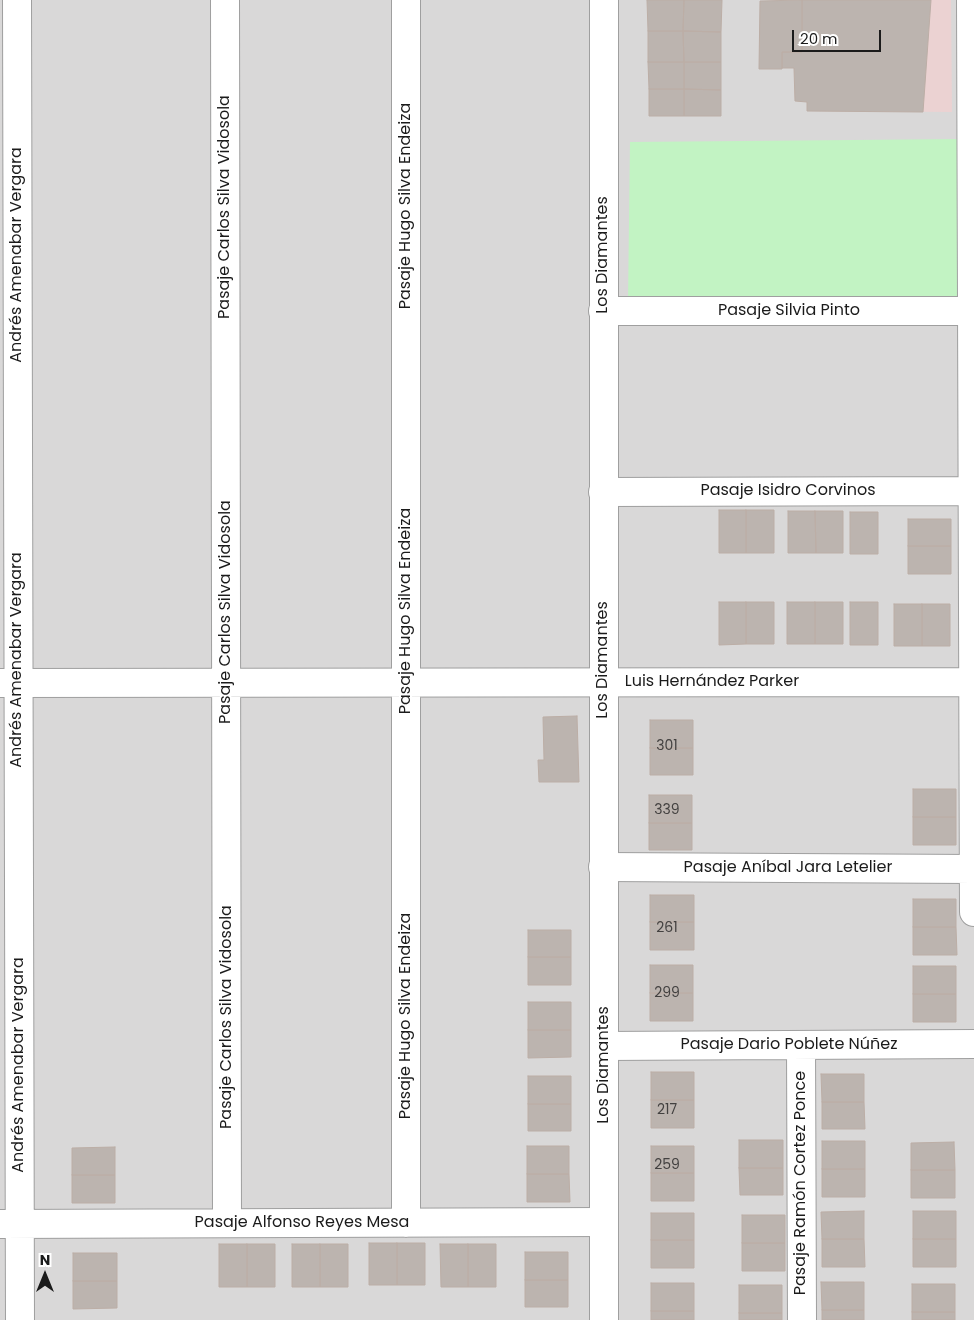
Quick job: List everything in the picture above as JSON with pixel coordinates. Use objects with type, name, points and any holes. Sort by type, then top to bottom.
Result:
[{"type":"street","name":"Andrés Amenabar Vergara","points":[[17,0],[8,344],[9,1047],[10,1224],[20,1320]]},
{"type":"street","name":"Pasaje Carlos Silva Vidosola","points":[[225,0],[227,1223]]},
{"type":"street","name":"Pasaje Hugo Silva Endeiza","points":[[406,0],[406,1223]]},
{"type":"street","name":"Los Diamantes","points":[[604,0],[604,1320]]},
{"type":"street","points":[[971,0],[973,136],[974,912]]},
{"type":"street","name":"Pasaje Silvia Pinto","points":[[603,311],[973,311]]},
{"type":"street","name":"Pasaje Isidro Corvinos","points":[[603,492],[973,490]]},
{"type":"street","name":"Luis Hernández Parker","points":[[9,683],[974,682]]},
{"type":"street","name":"Pasaje Aníbal Jara Letelier","points":[[603,867],[974,869]]},
{"type":"street","name":"Pasaje Dario Poblete Núñez","points":[[604,1046],[974,1044]]},
{"type":"street","name":"Pasaje Ramón Cortez Ponce","points":[[801,1045],[802,1320]]},
{"type":"street","name":"Pasaje Alfonso Reyes Mesa","points":[[10,1224],[604,1222]]},
{"type":"shaded area","points":[[0,0],[974,0],[974,1320],[0,1320]]},
{"type":"shaded area","points":[[802,0],[951,0],[952,112],[807,111],[807,102],[795,101],[794,68],[782,68]]},
{"type":"green space","points":[[964,139],[963,302],[628,302],[630,142]]},
{"type":"building","points":[[647,0],[684,0],[683,31],[648,31]]},
{"type":"building","points":[[684,0],[722,0],[721,32],[683,31]]},
{"type":"building","points":[[802,0],[931,0],[923,112],[807,111],[807,102],[795,101],[794,68],[782,68],[782,52],[802,52]]},
{"type":"building","points":[[802,0],[802,52],[782,52],[782,69],[759,69],[760,1]]},
{"type":"building","points":[[648,31],[683,31],[684,62],[648,62]]},
{"type":"building","points":[[683,31],[721,32],[721,62],[684,62]]},
{"type":"building","points":[[648,62],[684,62],[684,89],[649,89]]},
{"type":"building","points":[[684,62],[721,62],[721,90],[684,89]]},
{"type":"building","points":[[649,89],[684,89],[684,116],[649,116]]},
{"type":"building","points":[[684,89],[721,90],[721,116],[684,116]]},
{"type":"building","points":[[719,510],[746,510],[746,553],[719,553]]},
{"type":"building","points":[[746,510],[774,510],[774,553],[746,553]]},
{"type":"building","points":[[788,511],[815,511],[816,553],[788,553]]},
{"type":"building","points":[[815,511],[843,511],[843,553],[816,553]]},
{"type":"building","points":[[850,512],[878,512],[878,554],[850,554]]},
{"type":"building","points":[[908,519],[951,519],[951,546],[908,546]]},
{"type":"building","points":[[908,546],[951,546],[951,574],[908,574]]},
{"type":"building","points":[[719,602],[746,602],[746,644],[719,645]]},
{"type":"building","points":[[746,602],[774,602],[774,644],[746,644]]},
{"type":"building","points":[[787,602],[815,602],[815,644],[787,644]]},
{"type":"building","points":[[815,602],[843,602],[843,644],[815,644]]},
{"type":"building","points":[[850,602],[878,602],[878,645],[850,645]]},
{"type":"building","points":[[894,604],[922,604],[922,646],[894,646]]},
{"type":"building","points":[[922,604],[950,604],[950,646],[922,646]]},
{"type":"building","points":[[577,716],[579,782],[539,782],[538,760],[544,760],[543,717]]},
{"type":"building","points":[[650,720],[693,720],[693,748],[650,748]]},
{"type":"building","points":[[650,748],[693,748],[693,775],[650,775]]},
{"type":"building","points":[[913,789],[956,789],[956,817],[913,817]]},
{"type":"building","points":[[649,795],[692,795],[692,823],[649,823]]},
{"type":"building","points":[[913,817],[956,817],[956,845],[913,845]]},
{"type":"building","points":[[649,823],[692,823],[692,850],[649,850]]},
{"type":"building","points":[[650,895],[694,895],[694,922],[650,922]]},
{"type":"building","points":[[913,899],[956,899],[956,927],[913,927]]},
{"type":"building","points":[[650,922],[694,922],[694,950],[650,950]]},
{"type":"building","points":[[913,927],[956,927],[957,955],[913,955]]},
{"type":"building","points":[[528,930],[571,930],[571,957],[528,957]]},
{"type":"building","points":[[528,957],[571,957],[571,985],[528,985]]},
{"type":"building","points":[[650,965],[693,965],[693,993],[650,993]]},
{"type":"building","points":[[913,966],[956,966],[956,994],[913,994]]},
{"type":"building","points":[[650,993],[693,993],[693,1021],[650,1021]]},
{"type":"building","points":[[913,994],[956,994],[956,1022],[913,1022]]},
{"type":"building","points":[[528,1002],[571,1002],[571,1030],[528,1030]]},
{"type":"building","points":[[528,1030],[571,1030],[571,1057],[528,1058]]},
{"type":"building","points":[[651,1072],[694,1072],[694,1100],[651,1100]]},
{"type":"building","points":[[821,1074],[864,1074],[864,1102],[822,1102]]},
{"type":"building","points":[[528,1076],[571,1076],[571,1104],[528,1104]]},
{"type":"building","points":[[651,1100],[694,1100],[694,1128],[651,1128]]},
{"type":"building","points":[[822,1102],[864,1102],[865,1129],[822,1129]]},
{"type":"building","points":[[528,1104],[571,1104],[571,1131],[528,1131]]},
{"type":"building","points":[[739,1140],[783,1140],[783,1168],[739,1168]]},
{"type":"building","points":[[822,1141],[865,1141],[865,1169],[822,1169]]},
{"type":"building","points":[[954,1142],[955,1170],[911,1170],[911,1143]]},
{"type":"building","points":[[527,1146],[569,1146],[569,1174],[527,1174]]},
{"type":"building","points":[[651,1146],[694,1146],[694,1173],[651,1173]]},
{"type":"building","points":[[115,1147],[115,1175],[72,1175],[72,1148]]},
{"type":"building","points":[[739,1168],[783,1168],[783,1195],[740,1195]]},
{"type":"building","points":[[822,1169],[865,1169],[865,1197],[822,1197]]},
{"type":"building","points":[[911,1170],[955,1170],[955,1198],[911,1198]]},
{"type":"building","points":[[651,1173],[694,1173],[694,1201],[651,1201]]},
{"type":"building","points":[[527,1174],[569,1174],[570,1202],[527,1202]]},
{"type":"building","points":[[72,1175],[115,1175],[115,1203],[72,1203]]},
{"type":"building","points":[[864,1211],[864,1239],[822,1239],[821,1212]]},
{"type":"building","points":[[913,1211],[956,1211],[956,1239],[913,1239]]},
{"type":"building","points":[[651,1213],[694,1213],[694,1240],[651,1240]]},
{"type":"building","points":[[742,1215],[785,1215],[785,1243],[742,1243]]},
{"type":"building","points":[[822,1239],[864,1239],[865,1267],[822,1267]]},
{"type":"building","points":[[913,1239],[956,1239],[956,1267],[913,1267]]},
{"type":"building","points":[[651,1240],[694,1240],[694,1268],[651,1268]]},
{"type":"building","points":[[369,1243],[397,1243],[397,1285],[369,1285]]},
{"type":"building","points":[[397,1243],[425,1243],[425,1285],[397,1285]]},
{"type":"building","points":[[742,1243],[785,1243],[785,1271],[742,1271]]},
{"type":"building","points":[[219,1244],[247,1244],[247,1287],[219,1287]]},
{"type":"building","points":[[247,1244],[275,1244],[275,1287],[247,1287]]},
{"type":"building","points":[[292,1244],[320,1244],[320,1287],[292,1287]]},
{"type":"building","points":[[320,1244],[348,1244],[348,1287],[320,1287]]},
{"type":"building","points":[[440,1244],[468,1244],[468,1287],[441,1287]]},
{"type":"building","points":[[468,1244],[496,1244],[496,1287],[468,1287]]},
{"type":"building","points":[[525,1252],[568,1252],[568,1280],[525,1280]]},
{"type":"building","points":[[73,1253],[117,1253],[117,1281],[73,1281]]},
{"type":"building","points":[[525,1280],[568,1280],[568,1307],[525,1307]]},
{"type":"building","points":[[73,1281],[117,1281],[117,1308],[73,1309]]},
{"type":"building","points":[[821,1282],[864,1282],[864,1310],[822,1310]]},
{"type":"building","points":[[651,1283],[694,1283],[694,1311],[651,1311]]},
{"type":"building","points":[[912,1284],[955,1284],[955,1312],[912,1312]]},
{"type":"building","points":[[739,1285],[782,1285],[782,1313],[739,1313]]},
{"type":"building","points":[[822,1310],[864,1310],[864,1320],[822,1320]]},
{"type":"building","points":[[651,1311],[694,1311],[694,1320],[651,1320]]},
{"type":"building","points":[[912,1312],[955,1312],[955,1320],[912,1320]]},
{"type":"building","points":[[739,1313],[782,1313],[782,1320],[739,1320]]}]
